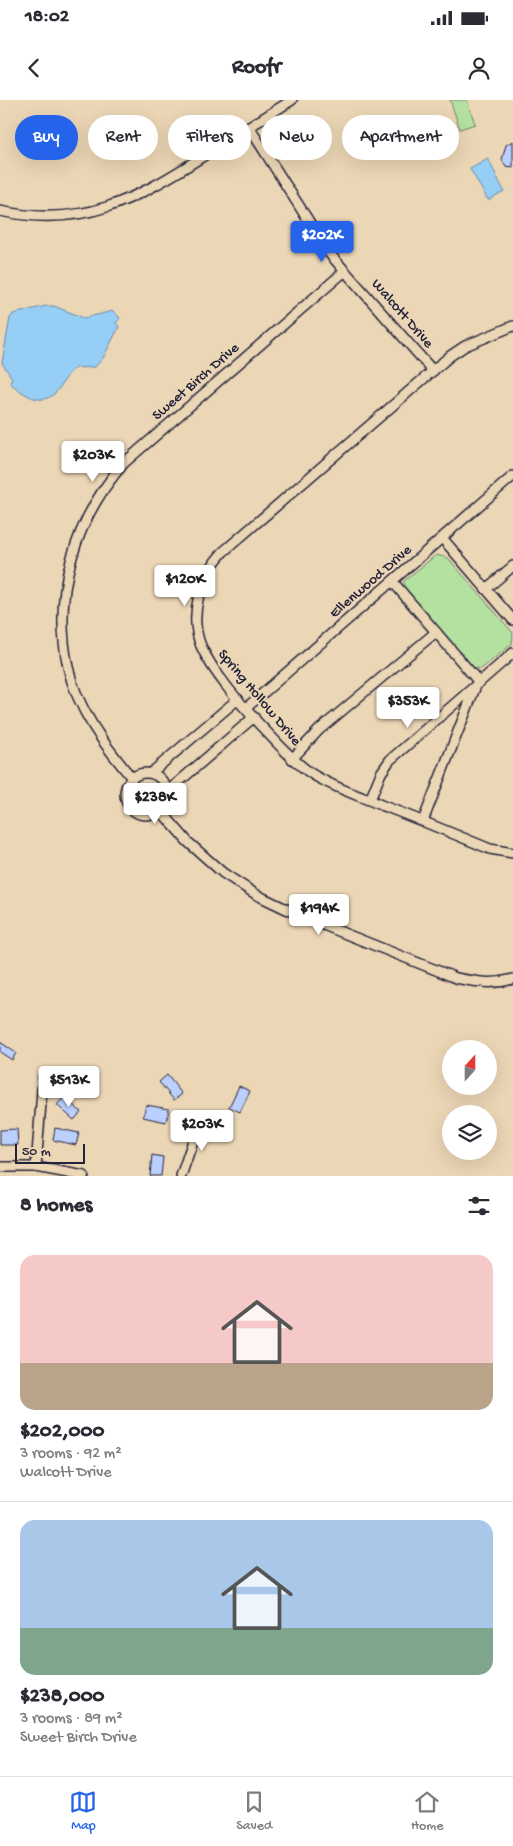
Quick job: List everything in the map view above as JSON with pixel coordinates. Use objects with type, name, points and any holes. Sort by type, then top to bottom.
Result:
[{"type":"street","points":[[251,126],[292,100]]},
{"type":"street","name":"Walcott Drive","points":[[251,130],[312,228],[346,271],[433,371]]},
{"type":"street","points":[[0,211],[34,216],[60,216],[105,209],[153,188],[197,160]]},
{"type":"street","name":"Sweet Birch Drive","points":[[132,778],[100,739],[76,692],[68,668],[63,611],[67,575],[75,544],[85,520],[107,482],[124,463],[346,271]]},
{"type":"street","name":"Spring Hollow Drive","points":[[513,326],[465,346],[433,371],[223,552],[212,564],[199,596],[195,620],[200,645],[210,662],[238,699],[292,759],[312,774],[343,790],[490,849],[513,853]]},
{"type":"street","name":"Ellenwood Drive","points":[[246,708],[443,539],[513,476]]},
{"type":"street","points":[[443,539],[513,620]]},
{"type":"street","points":[[486,589],[513,566]]},
{"type":"street","points":[[393,582],[478,681]]},
{"type":"street","points":[[292,759],[319,730],[436,632]]},
{"type":"street","points":[[370,800],[381,773],[390,760],[513,652]]},
{"type":"street","points":[[423,821],[478,681]]},
{"type":"street","points":[[151,773],[238,699]]},
{"type":"street","points":[[167,792],[254,718]]},
{"type":"street","points":[[141,773],[151,773],[160,778],[166,786],[168,796],[161,810],[146,815],[136,813],[129,806],[125,797],[126,786],[132,778],[141,773]]},
{"type":"street","points":[[161,810],[188,842],[223,873],[257,895],[301,916],[456,978],[481,984],[513,979]]},
{"type":"street","points":[[36,1166],[43,1077]]},
{"type":"street","points":[[181,1176],[200,1120]]},
{"type":"street","points":[[0,1167],[36,1166],[84,1176]]},
{"type":"green space","points":[[450,100],[467,100],[475,124],[460,129],[459,115],[455,115]]},
{"type":"green space","points":[[436,555],[448,558],[513,633],[512,644],[481,669],[471,667],[404,592],[404,581]]},
{"type":"water","points":[[488,159],[504,191],[488,200],[470,169]]},
{"type":"water","points":[[46,306],[54,306],[84,318],[113,311],[120,318],[116,323],[119,327],[103,358],[95,367],[75,368],[68,374],[54,394],[42,399],[23,393],[10,383],[12,378],[2,363],[10,318],[13,314]]},
{"type":"building","points":[[513,141],[513,168],[506,167],[502,160],[506,145]]},
{"type":"building","points":[[0,1042],[16,1053],[12,1060],[0,1052]]},
{"type":"building","points":[[167,1075],[182,1094],[174,1100],[159,1082]]},
{"type":"building","points":[[239,1086],[250,1091],[240,1112],[229,1107]]},
{"type":"building","points":[[64,1097],[81,1112],[74,1120],[57,1105]]},
{"type":"building","points":[[146,1105],[169,1109],[166,1122],[143,1117]]},
{"type":"building","points":[[55,1128],[79,1133],[76,1145],[53,1140]]},
{"type":"building","points":[[17,1129],[18,1145],[0,1145],[0,1130]]},
{"type":"building","points":[[152,1155],[163,1157],[161,1176],[150,1176]]}]
